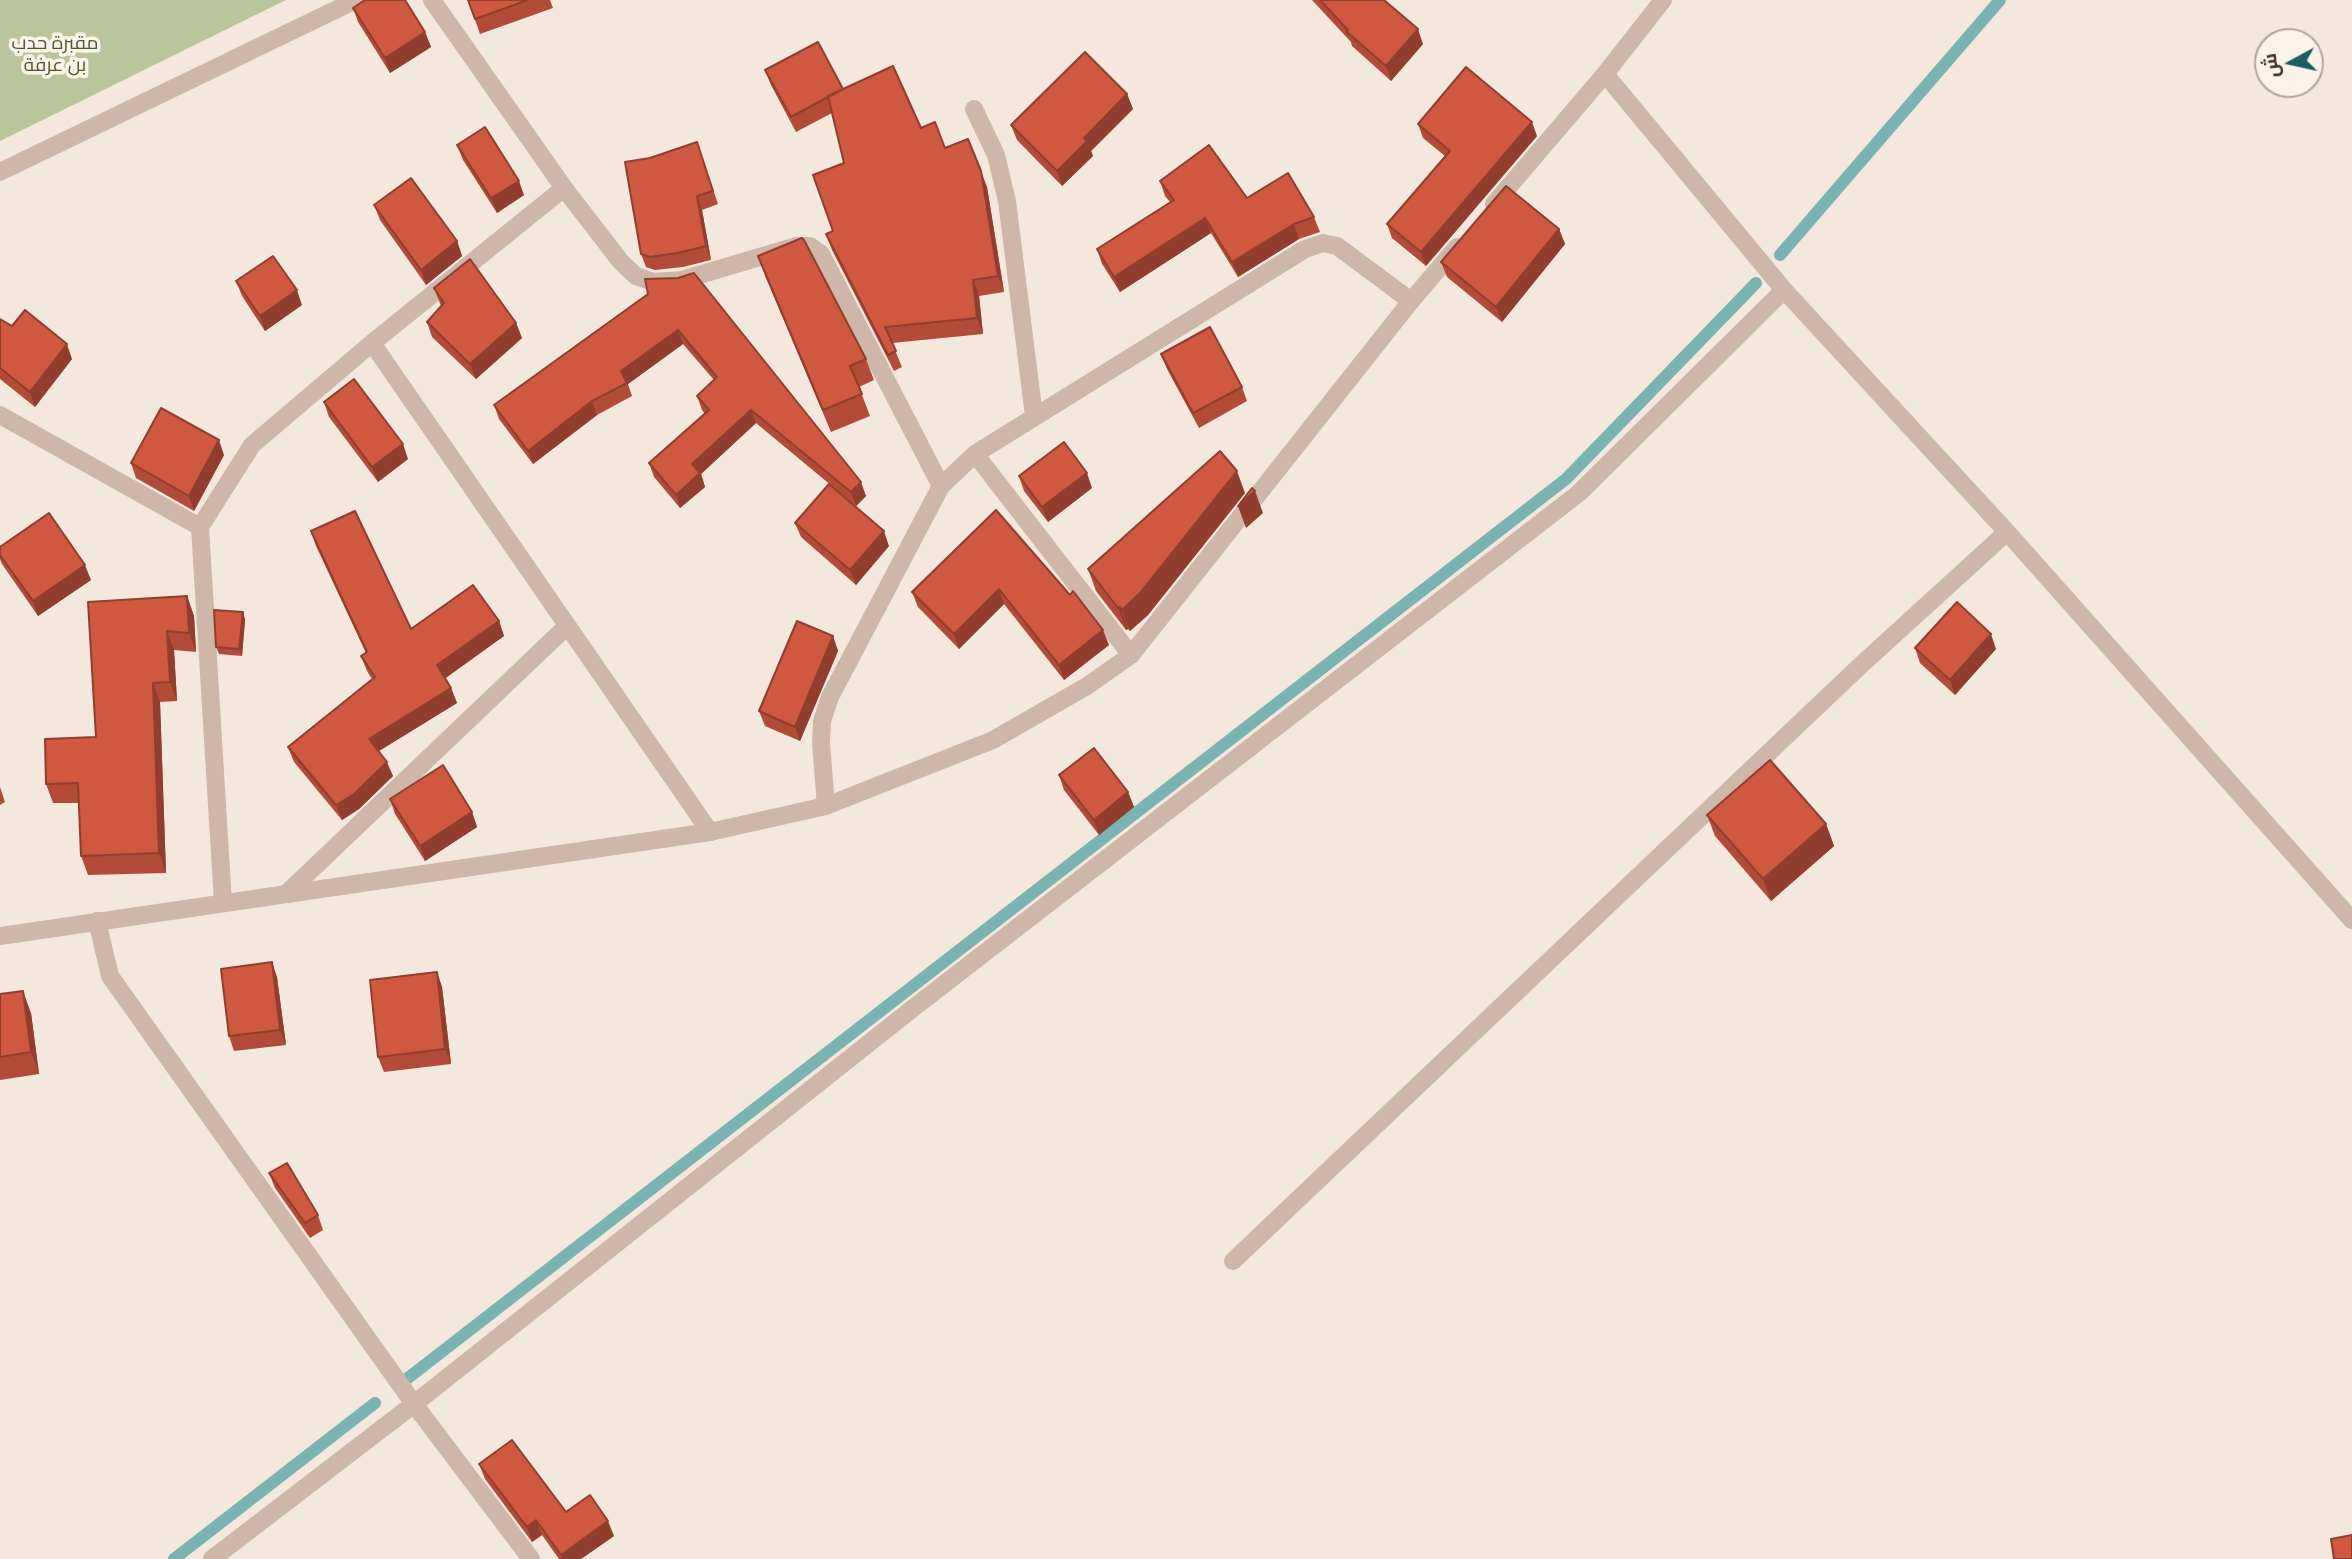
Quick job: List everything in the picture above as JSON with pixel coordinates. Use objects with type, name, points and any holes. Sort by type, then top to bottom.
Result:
[{"type":"street","points":[[0,172],[356,0]]},
{"type":"street","points":[[432,0],[564,188],[636,276],[653,282],[682,280],[797,246],[810,246],[821,254],[941,486]]},
{"type":"street","points":[[1482,218],[1605,74],[1655,4]]},
{"type":"street","points":[[1605,74],[1784,290],[2007,532],[2352,920]]},
{"type":"street","points":[[974,108],[996,155],[1007,201],[1034,416]]},
{"type":"street","points":[[223,903],[200,527],[252,445],[372,343],[564,188]]},
{"type":"street","points":[[0,936],[710,832],[826,806],[993,740],[1087,685],[1130,655],[1411,301],[1464,239]]},
{"type":"street","points":[[826,806],[821,743],[822,720],[830,697],[941,486],[975,454],[1305,249],[1323,243],[1337,246],[1411,301]]},
{"type":"street","points":[[212,1559],[414,1404],[923,1000],[1579,494],[1784,290]]},
{"type":"street","points":[[372,343],[710,832]]},
{"type":"street","points":[[0,415],[200,527]]},
{"type":"street","points":[[975,454],[1130,655]]},
{"type":"street","points":[[1233,1261],[1861,665],[2007,532]]},
{"type":"street","points":[[286,894],[567,626]]},
{"type":"street","points":[[97,921],[110,976],[414,1404],[531,1559]]},
{"type":"green space","name":"مقبرة حدب بن عرفة","points":[[0,0],[286,0],[0,141]]},
{"type":"building","points":[[365,0],[405,0],[425,32],[385,58],[353,8]]},
{"type":"building","points":[[468,0],[528,0],[475,19]]},
{"type":"building","points":[[1320,0],[1384,0],[1418,29],[1386,66],[1347,32]]},
{"type":"building","points":[[818,42],[843,89],[791,117],[765,70]]},
{"type":"building","points":[[1085,52],[1127,94],[1084,138],[1087,141],[1057,171],[1011,125]]},
{"type":"building","points":[[893,66],[921,128],[935,122],[945,148],[968,139],[981,171],[998,276],[973,280],[977,318],[885,327],[896,351],[888,355],[826,234],[833,231],[813,175],[844,163],[828,96]]},
{"type":"building","points":[[1466,67],[1532,122],[1421,252],[1387,224],[1450,151],[1418,124]]},
{"type":"building","points":[[485,127],[519,181],[491,198],[457,145]]},
{"type":"building","points":[[697,142],[713,191],[697,196],[706,246],[650,257],[641,254],[625,162],[650,158]]},
{"type":"building","points":[[1209,145],[1247,198],[1288,173],[1314,217],[1294,224],[1232,262],[1205,218],[1114,277],[1097,249],[1174,200],[1160,181]]},
{"type":"building","points":[[411,178],[457,241],[421,270],[374,205]]},
{"type":"building","points":[[1506,186],[1559,229],[1496,307],[1441,262]]},
{"type":"building","points":[[802,238],[866,359],[850,366],[862,394],[823,410],[758,256]]},
{"type":"building","points":[[273,256],[297,290],[260,316],[236,281]]},
{"type":"building","points":[[470,259],[516,323],[470,364],[427,322],[444,303],[434,288]]},
{"type":"building","points":[[694,273],[861,482],[851,492],[751,410],[692,464],[700,473],[676,495],[649,463],[709,410],[697,396],[717,377],[678,330],[621,371],[627,383],[592,401],[528,451],[494,405],[648,294],[645,279],[678,278]]},
{"type":"building","points":[[25,310],[67,344],[30,392],[0,368],[0,319],[12,326]]},
{"type":"building","points":[[1210,327],[1242,387],[1193,413],[1161,354]]},
{"type":"building","points":[[354,379],[403,444],[372,467],[324,402]]},
{"type":"building","points":[[161,408],[219,440],[189,496],[131,463]]},
{"type":"building","points":[[1064,442],[1087,473],[1042,507],[1019,476]]},
{"type":"building","points":[[1220,451],[1237,471],[1140,593],[1122,610],[1118,608],[1088,569]]},
{"type":"building","points":[[829,484],[884,531],[850,570],[795,523]]},
{"type":"building","points":[[1252,488],[1255,491],[1238,506]]},
{"type":"building","points":[[996,510],[1070,595],[1073,591],[1103,630],[1059,665],[999,589],[954,634],[912,592]]},
{"type":"building","points":[[355,511],[411,629],[473,585],[499,621],[437,665],[451,688],[369,739],[387,762],[354,794],[336,805],[288,747],[375,677],[361,656],[367,652],[311,531]]},
{"type":"building","points":[[49,513],[85,565],[33,601],[0,555],[0,547]]},
{"type":"building","points":[[187,596],[189,633],[167,631],[170,682],[153,683],[159,853],[81,856],[78,783],[46,784],[45,739],[96,737],[88,602]]},
{"type":"building","points":[[1957,602],[1991,634],[1950,680],[1915,648]]},
{"type":"building","points":[[214,610],[243,612],[239,649],[216,647]]},
{"type":"building","points":[[797,621],[833,636],[795,727],[759,711]]},
{"type":"building","points":[[1094,748],[1128,792],[1094,820],[1059,775]]},
{"type":"building","points":[[1770,760],[1826,824],[1763,879],[1707,815]]},
{"type":"building","points":[[443,765],[472,812],[420,846],[390,799]]},
{"type":"building","points":[[272,962],[280,1030],[229,1036],[221,969]]},
{"type":"building","points":[[437,972],[445,1049],[378,1057],[370,980]]},
{"type":"building","points":[[23,991],[31,1052],[0,1057],[0,994]]},
{"type":"building","points":[[287,1163],[318,1215],[305,1223],[269,1173]]},
{"type":"building","points":[[512,1440],[566,1512],[590,1495],[608,1521],[561,1555],[536,1520],[527,1527],[479,1464]]},
{"type":"building","points":[[2352,1535],[2352,1559],[2334,1559],[2331,1539]]},
{"type":"waterway","points":[[1780,255],[2000,0]]},
{"type":"waterway","points":[[408,1378],[1566,479],[1756,283]]},
{"type":"waterway","points":[[174,1559],[375,1403]]}]
